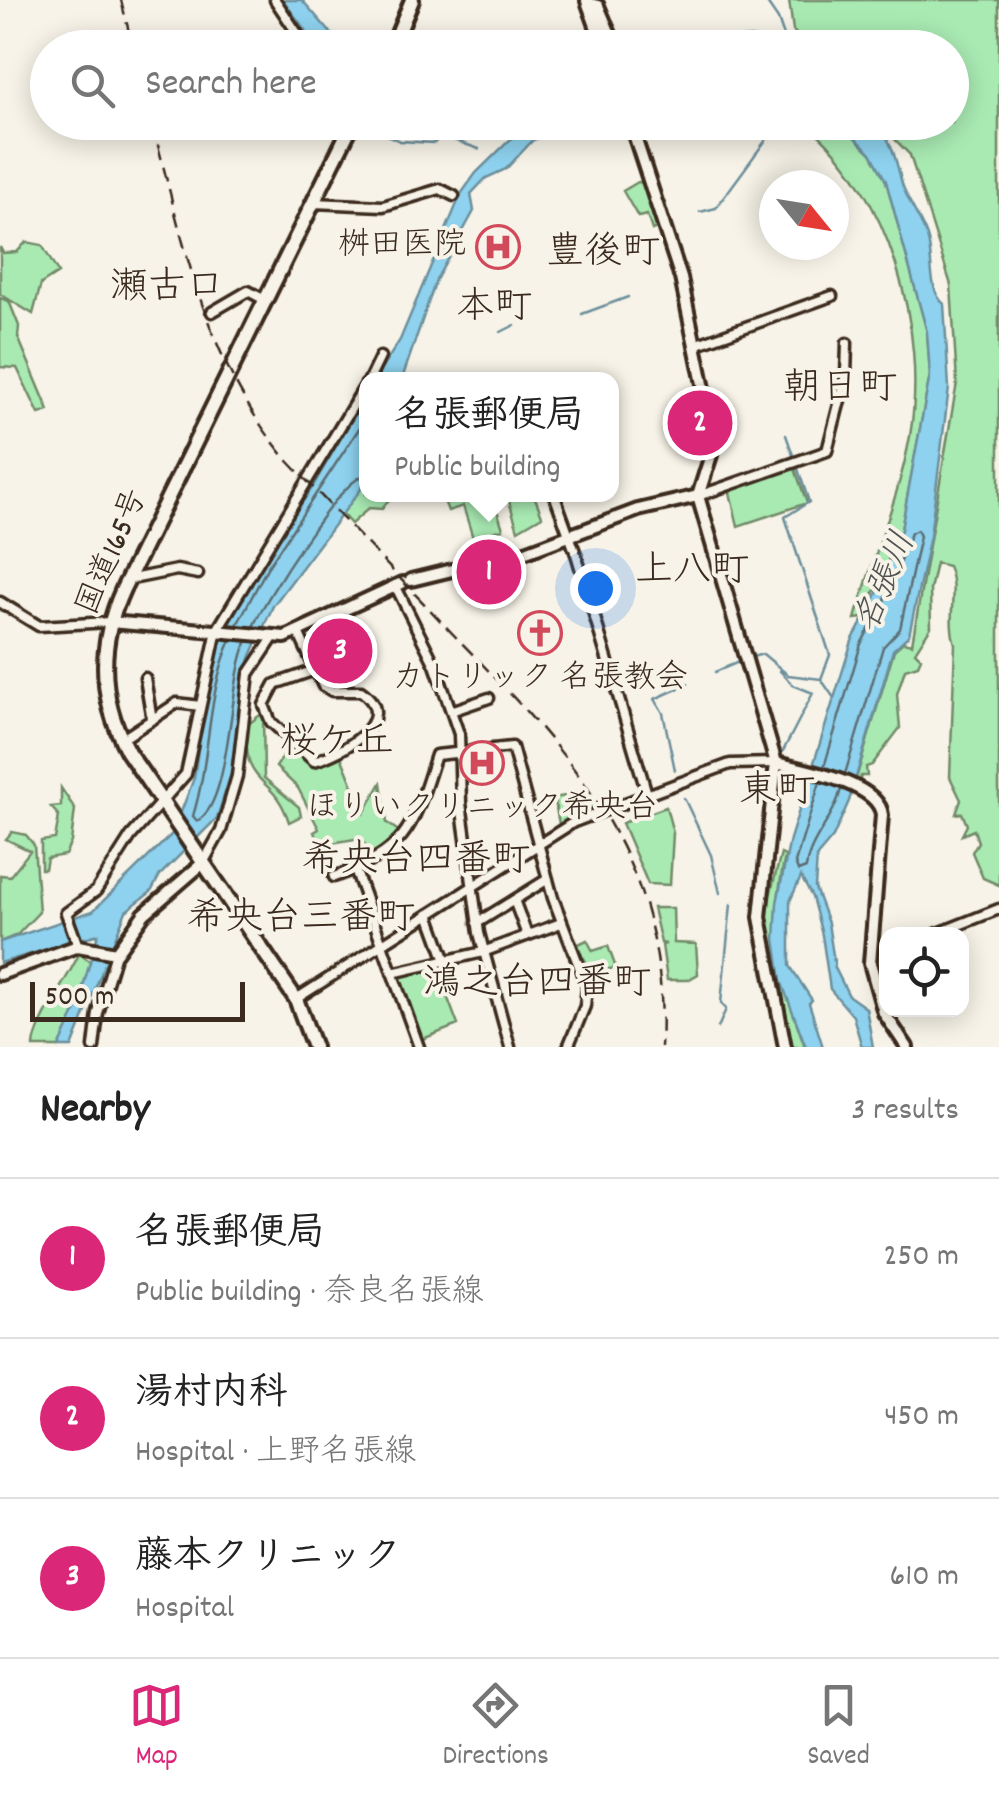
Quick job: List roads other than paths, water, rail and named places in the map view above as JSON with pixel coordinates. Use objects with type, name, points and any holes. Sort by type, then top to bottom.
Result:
[{"type":"highway","points":[[400,30],[412,0]]},
{"type":"highway","name":"国道165号","points":[[314,1047],[296,999],[121,740],[105,691],[110,622],[127,580],[344,140]]},
{"type":"main road","points":[[588,2],[598,30]]},
{"type":"main road","points":[[588,2],[598,6],[608,30]]},
{"type":"main road","points":[[636,140],[666,225],[713,438],[698,496],[776,764],[760,917],[785,1047]]},
{"type":"main road","points":[[110,622],[267,637],[298,632],[403,583],[460,571],[638,510],[698,496]]},
{"type":"main road","points":[[776,764],[865,790],[879,801],[882,812],[871,971],[884,1013],[907,1047]]},
{"type":"main road","points":[[0,974],[78,944],[113,952],[144,914],[202,861]]},
{"type":"street","points":[[275,0],[295,30]]},
{"type":"street","points":[[314,203],[384,206],[440,189],[454,196]]},
{"type":"street","points":[[212,312],[248,291],[265,300]]},
{"type":"street","points":[[695,345],[832,296]]},
{"type":"street","points":[[698,496],[827,451],[846,377],[848,343]]},
{"type":"street","points":[[373,372],[380,357]]},
{"type":"street","points":[[78,944],[68,914],[96,891],[131,836],[186,774],[218,630],[359,397]]},
{"type":"street","points":[[557,502],[646,794]]},
{"type":"street","points":[[127,580],[178,570],[198,574]]},
{"type":"street","points":[[403,583],[435,664],[461,751],[461,803],[472,887],[483,952],[510,1047]]},
{"type":"street","points":[[0,602],[39,626],[110,622]]},
{"type":"street","points":[[298,632],[326,689],[366,694],[374,718],[363,738],[314,761],[280,733],[266,715],[264,705],[274,684],[315,670]]},
{"type":"street","points":[[202,861],[221,831],[237,776],[249,674],[267,637]]},
{"type":"street","points":[[145,678],[152,720]]},
{"type":"street","points":[[451,711],[489,698]]},
{"type":"street","points":[[121,740],[178,703],[200,706]]},
{"type":"street","points":[[334,876],[383,855],[401,837],[424,798],[436,754],[513,749],[561,923],[587,991],[568,1047]]},
{"type":"street","points":[[296,999],[574,822],[742,760],[776,764]]},
{"type":"street","points":[[354,869],[419,1047]]},
{"type":"street","points":[[478,923],[548,879]]},
{"type":"street","points":[[514,900],[527,935]]},
{"type":"street","points":[[954,927],[999,909]]},
{"type":"street","points":[[429,914],[446,960]]},
{"type":"street","points":[[392,974],[483,952],[561,923]]},
{"type":"street","points":[[94,1047],[113,952]]},
{"type":"street","points":[[871,971],[879,969]]},
{"type":"water","points":[[283,0],[302,0],[328,30],[305,30]]},
{"type":"water","points":[[510,140],[533,140],[506,169],[486,178],[471,194],[474,211],[436,280],[404,372],[379,372],[400,340],[461,194]]},
{"type":"water","name":"名張川","points":[[858,140],[887,140],[903,187],[927,237],[935,290],[944,304],[949,388],[930,536],[909,635],[893,650],[849,801],[833,837],[817,856],[815,888],[828,923],[835,968],[849,996],[866,1008],[873,1047],[862,1047],[853,1016],[830,989],[822,935],[812,897],[801,877],[790,901],[790,966],[812,1000],[809,1003],[823,1047],[806,1047],[781,981],[775,939],[777,903],[790,839],[852,641],[875,598],[901,530],[930,375],[927,332],[886,181],[871,153]]},
{"type":"water","points":[[359,407],[359,492],[273,606],[250,658],[238,752],[217,818],[160,875],[151,892],[126,911],[72,1047],[59,1047],[76,1011],[98,934],[0,963],[0,942],[93,911],[173,833],[194,778],[211,656],[242,592],[310,491]]},
{"type":"waterway","points":[[765,0],[782,30]]},
{"type":"waterway","points":[[398,140],[437,140]]},
{"type":"waterway","points":[[453,140],[479,149]]},
{"type":"waterway","points":[[700,212],[716,208],[766,140]]},
{"type":"waterway","points":[[582,314],[628,297]]},
{"type":"waterway","points":[[501,332],[515,325]]},
{"type":"waterway","points":[[786,435],[794,458]]},
{"type":"waterway","points":[[797,466],[809,502],[785,517],[830,655],[821,679],[834,698]]},
{"type":"waterway","points":[[749,658],[763,654],[788,675],[821,679]]},
{"type":"waterway","points":[[715,672],[741,661]]},
{"type":"waterway","points":[[780,671],[793,685],[813,693],[781,755]]},
{"type":"waterway","points":[[675,770],[663,713],[655,699],[688,684]]},
{"type":"waterway","points":[[684,798],[711,855],[720,893]]},
{"type":"waterway","points":[[718,1028],[726,1009],[721,1003],[731,904]]},
{"type":"railway","points":[[121,0],[128,30]]},
{"type":"railway","points":[[157,140],[201,301],[217,344],[260,424],[289,462],[537,724],[606,816],[631,867],[650,921],[660,981],[661,1047]]},
{"type":"place","name":"桝田医院","points":[[498,247]]},
{"type":"place","name":"湯村内科","points":[[700,423]]},
{"type":"place","name":"名張郵便局","points":[[489,572]]},
{"type":"place","name":"カトリック 名張教会","points":[[540,633]]},
{"type":"place","name":"藤本クリニック","points":[[340,651]]},
{"type":"place","name":"ほりいクリニック希央台","points":[[482,763]]},
{"type":"district","name":"豊後町","points":[[603,254]]},
{"type":"district","name":"瀬古口","points":[[167,289]]},
{"type":"district","name":"本町","points":[[494,309]]},
{"type":"district","name":"朝日町","points":[[840,390]]},
{"type":"district","name":"上八町","points":[[692,572]]},
{"type":"district","name":"桜ケ丘","points":[[337,744]]},
{"type":"district","name":"東町","points":[[777,793]]},
{"type":"district","name":"希央台四番町","points":[[416,862]]},
{"type":"district","name":"希央台三番町","points":[[301,920]]},
{"type":"district","name":"鴻之台四番町","points":[[537,985]]}]
